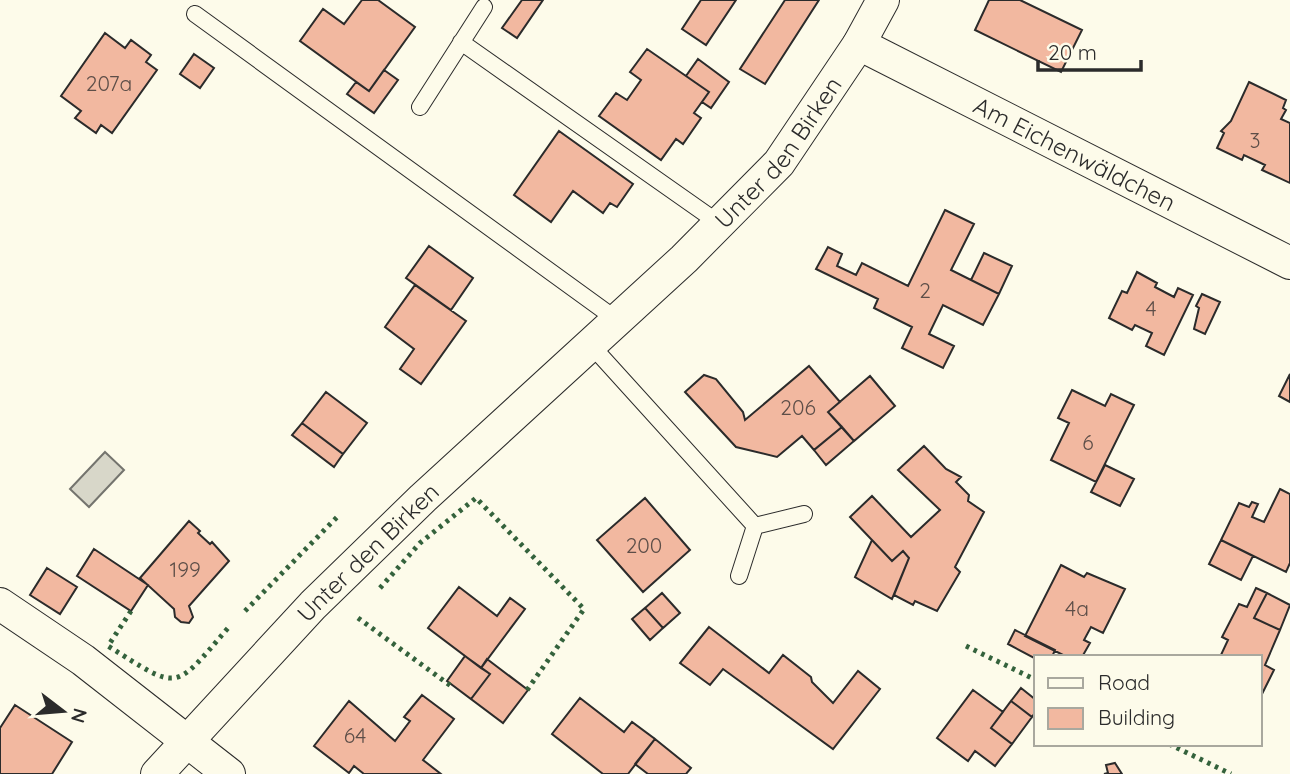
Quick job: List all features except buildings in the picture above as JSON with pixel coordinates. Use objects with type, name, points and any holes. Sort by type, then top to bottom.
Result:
[{"type":"street","name":"Unter den Birken","points":[[157,774],[313,605],[423,498],[720,224],[779,163],[859,44],[883,0]]},
{"type":"street","name":"Am Eichenwäldchen","points":[[859,44],[1290,262]]},
{"type":"street","points":[[0,604],[83,660],[229,774]]},
{"type":"lane","points":[[420,107],[484,6]]},
{"type":"lane","points":[[195,14],[618,320]]},
{"type":"lane","points":[[461,42],[720,224]]},
{"type":"lane","points":[[591,345],[755,526]]},
{"type":"lane","points":[[755,526],[804,514]]},
{"type":"lane","points":[[739,576],[755,526]]},
{"type":"shaded area","points":[[105,452],[124,470],[89,507],[70,489]]},
{"type":"hedge","points":[[380,588],[420,543],[476,498],[584,609],[525,693]]},
{"type":"hedge","points":[[245,611],[340,514]]},
{"type":"hedge","points":[[131,611],[108,646],[163,677],[174,678],[185,674],[228,628]]},
{"type":"hedge","points":[[358,618],[451,686]]},
{"type":"hedge","points":[[966,646],[1034,679]]},
{"type":"hedge","points":[[1173,746],[1231,774]]}]
